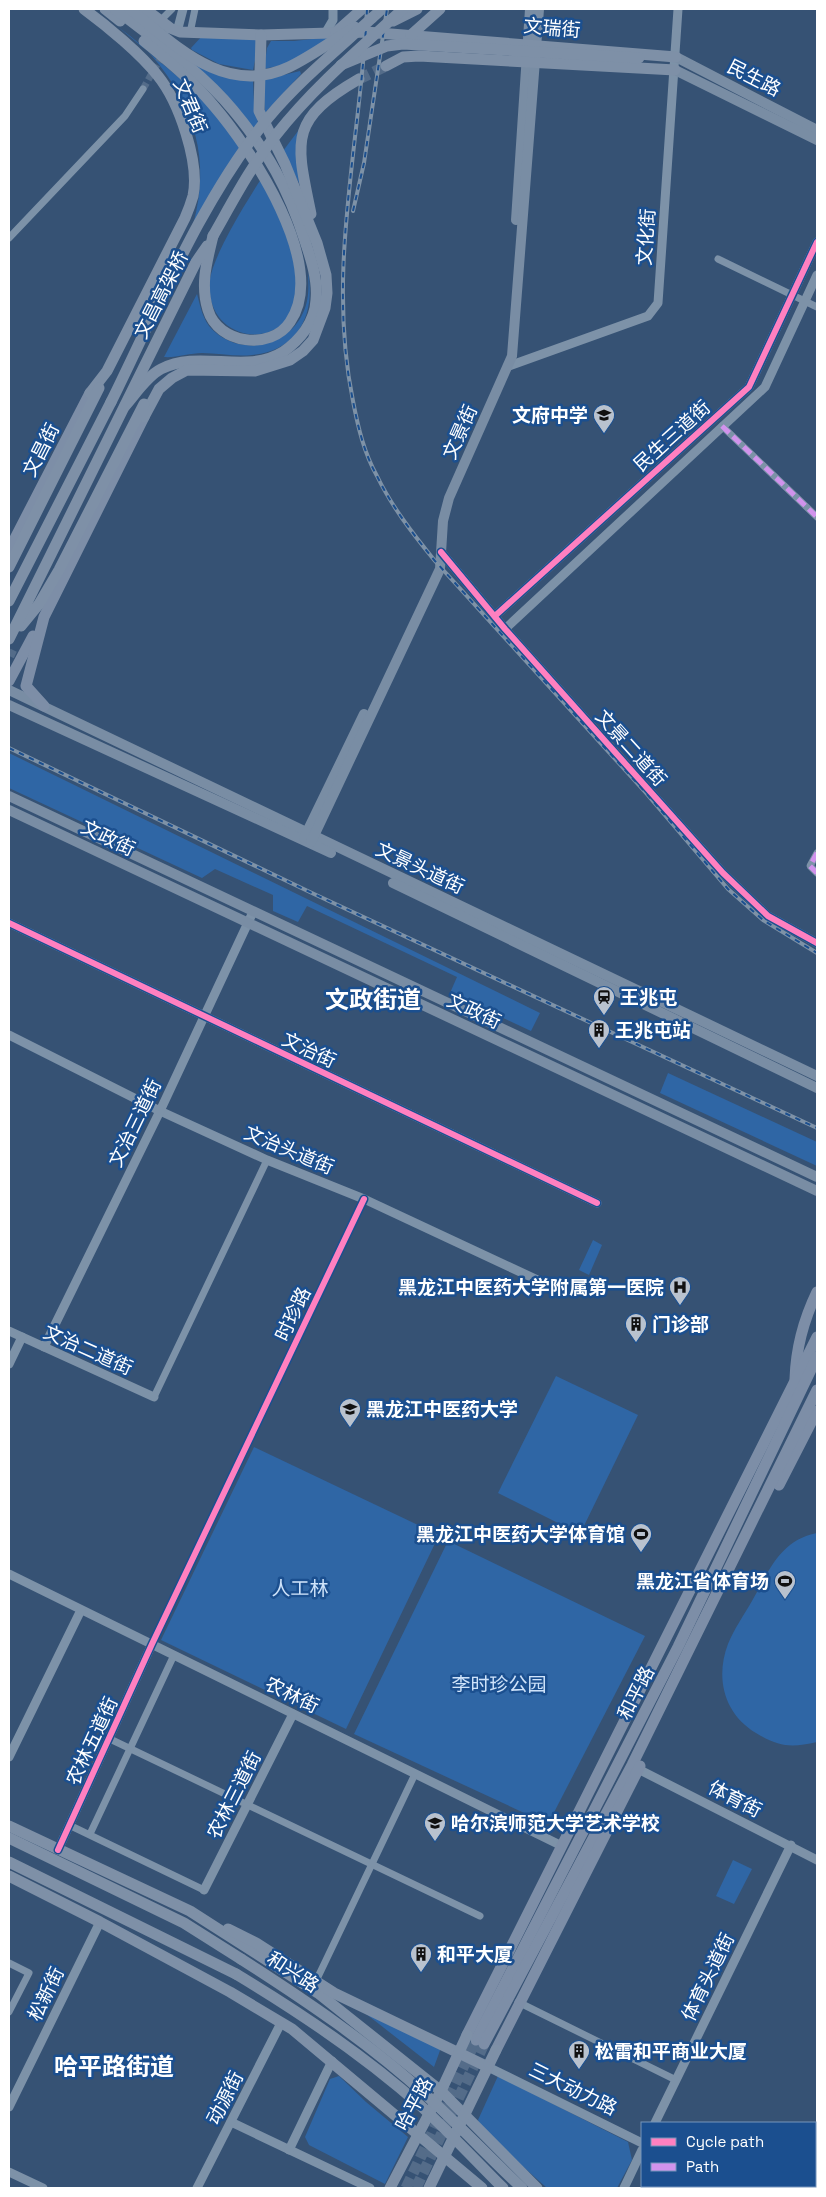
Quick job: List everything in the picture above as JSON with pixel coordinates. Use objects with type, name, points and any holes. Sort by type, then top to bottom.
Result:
[{"type":"highway","name":"文君街","points":[[84,9],[158,76],[170,96],[182,123],[194,175],[193,196],[185,218],[106,371]]},
{"type":"highway","points":[[105,9],[182,73],[212,104],[234,131],[265,178],[289,228],[299,265],[300,302],[284,330],[273,337],[258,341],[238,339],[222,331],[215,323],[208,312],[204,293],[204,271],[213,236]]},
{"type":"highway","points":[[116,9],[212,88],[232,109],[266,154],[276,169],[302,231],[312,264],[316,300],[306,330],[281,353],[264,360],[198,360],[177,362],[159,369],[124,406]]},
{"type":"highway","points":[[130,9],[194,60],[208,67],[239,75],[272,73],[288,68],[372,18]]},
{"type":"highway","points":[[145,9],[160,21],[180,32],[190,32]]},
{"type":"highway","points":[[331,32],[362,9]]},
{"type":"highway","name":"文昌高架桥","points":[[9,601],[207,209],[225,179],[268,118],[296,88],[382,9]]},
{"type":"highway","name":"文昌高架桥","points":[[9,640],[196,262],[213,236],[246,176],[276,135],[341,65],[404,9]]},
{"type":"highway","points":[[387,24],[417,9]]},
{"type":"highway","points":[[411,35],[440,9]]},
{"type":"highway","name":"文瑞街","points":[[190,32],[261,35],[366,32],[532,43],[676,56]]},
{"type":"highway","points":[[261,35],[259,111],[285,164],[317,243]]},
{"type":"highway","points":[[341,65],[388,46],[403,44],[639,58],[660,62],[675,70]]},
{"type":"highway","name":"文瑞街","points":[[386,66],[403,57],[419,56],[675,70]]},
{"type":"highway","points":[[9,640],[39,604],[59,570],[156,386],[170,373],[187,370],[256,371],[275,366],[303,351],[320,327],[328,293],[302,169],[301,138],[306,123],[314,111],[326,100],[359,79]]},
{"type":"highway","name":"文昌街","points":[[93,394],[106,371]]},
{"type":"highway","points":[[9,567],[93,394]]},
{"type":"highway","name":"和兴路","points":[[9,1826],[256,1942],[334,1992],[488,2067]]},
{"type":"highway","name":"和兴路","points":[[9,1838],[184,1923],[307,2001],[366,2044],[426,2094],[522,2188]]},
{"type":"highway","points":[[9,1862],[236,1974],[303,2015],[376,2069],[423,2109],[503,2188]]},
{"type":"highway","points":[[9,1876],[95,1919],[230,1992],[281,2022],[332,2061],[418,2132],[482,2188]]},
{"type":"highway","points":[[122,1880],[184,1923]]},
{"type":"highway","name":"和兴路","points":[[190,1911],[318,1993],[441,2091]]},
{"type":"highway","points":[[95,1919],[207,1959]]},
{"type":"highway","name":"哈平路","points":[[390,2188],[441,2091],[458,2052],[476,2040]]},
{"type":"highway","points":[[429,2188],[496,2050]]},
{"type":"highway","points":[[441,2091],[537,2188]]},
{"type":"main road","name":"文景街","points":[[308,838],[440,569],[443,521],[450,498],[512,356],[531,63],[530,9]]},
{"type":"main road","name":"文景街","points":[[532,43],[539,9]]},
{"type":"main road","name":"民生路","points":[[676,56],[817,130]]},
{"type":"main road","name":"文景街","points":[[308,838],[434,566],[437,518],[443,496],[505,358],[531,63]]},
{"type":"main road","name":"民生路","points":[[675,70],[817,140]]},
{"type":"main road","name":"文昌街","points":[[9,550],[93,394]]},
{"type":"main road","points":[[9,681],[44,617],[142,413]]},
{"type":"main road","points":[[44,617],[26,686],[44,706]]},
{"type":"main road","name":"文景头道街","points":[[9,690],[817,1088]]},
{"type":"main road","name":"文景头道街","points":[[9,705],[308,838],[817,1076]]},
{"type":"main road","name":"文政街","points":[[9,796],[817,1177]]},
{"type":"main road","name":"文政街","points":[[9,810],[817,1191]]},
{"type":"main road","points":[[794,1405],[797,1346],[804,1320],[817,1292]]},
{"type":"main road","points":[[476,2040],[560,1845],[817,1338]]},
{"type":"main road","points":[[795,1384],[815,1362]]},
{"type":"main road","name":"和平路","points":[[476,2040],[652,1699],[815,1362]]},
{"type":"main road","name":"和平路","points":[[476,2040],[632,1765],[817,1390]]},
{"type":"main road","points":[[496,2050],[518,2002],[638,1769],[817,1411]]},
{"type":"street","points":[[160,21],[172,9]]},
{"type":"street","points":[[178,28],[184,9]]},
{"type":"street","points":[[190,32],[195,9]]},
{"type":"street","points":[[331,32],[333,9]]},
{"type":"street","name":"文化街","points":[[509,366],[648,316],[658,303],[678,9]]},
{"type":"street","points":[[9,238],[125,116],[143,89]]},
{"type":"street","name":"民生三道街","points":[[496,615],[749,387],[817,242]]},
{"type":"street","points":[[718,259],[817,307]]},
{"type":"street","name":"民生三道街","points":[[505,629],[765,387],[817,275]]},
{"type":"street","points":[[722,426],[817,517]]},
{"type":"street","name":"文景二道街","points":[[441,552],[496,615],[505,629],[723,873],[768,916],[817,943]]},
{"type":"street","points":[[817,853],[810,866],[817,873]]},
{"type":"street","name":"文治三道街","points":[[44,1347],[160,1111],[254,912]]},
{"type":"street","name":"文治街","points":[[9,923],[597,1203]]},
{"type":"street","name":"文治头道街","points":[[9,1035],[160,1111],[267,1160],[364,1199],[559,1290]]},
{"type":"street","points":[[154,1397],[267,1160]]},
{"type":"street","name":"时珍路","points":[[152,1644],[364,1199]]},
{"type":"street","name":"文治二道街","points":[[9,1331],[154,1397]]},
{"type":"street","points":[[9,1364],[22,1338]]},
{"type":"street","name":"农林街","points":[[9,1574],[560,1845]]},
{"type":"street","points":[[9,1758],[81,1610]]},
{"type":"street","name":"农林五道街","points":[[58,1850],[152,1644]]},
{"type":"street","points":[[90,1834],[174,1655]]},
{"type":"street","name":"农林三道街","points":[[204,1890],[292,1714]]},
{"type":"street","points":[[110,1739],[480,1916]]},
{"type":"street","name":"体育街","points":[[638,1769],[791,1845],[817,1860]]},
{"type":"street","points":[[316,1981],[415,1774]]},
{"type":"street","points":[[70,1825],[204,1890]]},
{"type":"street","name":"体育头道街","points":[[655,2122],[791,1845]]},
{"type":"street","name":"松新街","points":[[9,2107],[95,1919]]},
{"type":"street","points":[[9,1963],[29,1973],[9,2012]]},
{"type":"street","points":[[518,2002],[676,2080]]},
{"type":"street","name":"动源街","points":[[197,2188],[281,2022]]},
{"type":"street","points":[[289,2150],[332,2061]]},
{"type":"street","name":"三大动力路","points":[[488,2067],[641,2144]]},
{"type":"street","points":[[231,2122],[370,2188]]},
{"type":"street","points":[[624,2188],[641,2152]]},
{"type":"street","points":[[9,2172],[43,2188]]},
{"type":"green space","points":[[117,26],[135,40],[148,52]]},
{"type":"green space","points":[[202,36],[256,39],[257,50],[253,70],[219,64],[192,50],[191,48]]},
{"type":"green space","points":[[330,37],[331,41],[282,65],[264,69],[267,48],[271,41],[294,41]]},
{"type":"green space","points":[[148,52],[201,96],[240,146],[193,225],[200,179],[195,135],[189,115],[179,94],[167,75]]},
{"type":"green space","points":[[177,52],[212,73],[253,81],[254,103],[258,123],[253,129]]},
{"type":"green space","points":[[300,71],[301,74],[265,113],[263,80]]},
{"type":"green space","points":[[301,127],[302,189],[283,151]]},
{"type":"green space","points":[[261,179],[274,204],[287,237],[292,253],[297,285],[296,298],[290,315],[279,327],[266,333],[251,334],[236,330],[223,321],[213,307],[209,288],[210,277],[221,248]]},
{"type":"green space","points":[[308,272],[310,287],[306,316],[292,338],[281,346],[268,352],[252,355],[202,353],[164,357],[197,294],[209,326],[231,342],[257,345],[282,337],[293,328],[304,312],[308,296]]},
{"type":"green space","points":[[9,753],[540,1013],[531,1031],[450,993],[457,977],[307,906],[298,922],[273,911],[273,895],[215,869],[202,878],[9,788]]},
{"type":"green space","points":[[668,1073],[817,1142],[817,1166],[660,1093]]},
{"type":"green space","points":[[593,1240],[602,1245],[589,1275],[579,1270]]},
{"type":"green space","points":[[556,1376],[638,1415],[580,1534],[498,1493]]},
{"type":"green space","name":"人工林","points":[[254,1447],[439,1535],[346,1729],[161,1640]]},
{"type":"green space","name":"黑龙江省体育场","points":[[817,1533],[817,1742],[785,1745],[756,1733],[736,1716],[725,1694],[722,1670],[724,1657],[733,1633],[770,1568],[777,1558],[794,1542]]},
{"type":"green space","name":"李时珍公园","points":[[448,1541],[645,1636],[548,1824],[354,1734]]},
{"type":"green space","points":[[733,1860],[752,1869],[734,1904],[716,1896]]},
{"type":"green space","points":[[347,1999],[442,2045],[434,2067]]},
{"type":"green space","points":[[339,2076],[366,2102],[408,2137],[385,2184],[309,2145],[305,2137],[330,2079]]},
{"type":"green space","points":[[498,2076],[628,2142],[632,2160],[617,2188],[547,2188],[481,2129],[478,2120]]},
{"type":"tunnel","points":[[143,89],[163,54]]},
{"type":"tunnel","points":[[359,79],[386,66]]},
{"type":"tunnel","points":[[9,652],[24,659]]},
{"type":"tunnel","points":[[406,2188],[476,2040]]},
{"type":"tunnel","points":[[416,2188],[484,2044]]},
{"type":"railway","points":[[367,9],[364,58],[348,205],[343,302],[346,352],[353,401],[362,440],[372,467],[396,509],[435,561],[646,793],[728,889],[763,920],[817,953]]},
{"type":"railway","points":[[353,211],[364,163],[387,9]]},
{"type":"railway","points":[[9,748],[314,894],[817,1128]]},
{"type":"marked path","points":[[722,426],[817,517]]},
{"type":"marked path","points":[[817,853],[810,866],[817,873]]},
{"type":"cycle path","points":[[496,615],[749,387],[817,242]]},
{"type":"cycle path","points":[[441,552],[505,629],[723,873],[768,916],[817,943]]},
{"type":"cycle path","points":[[9,923],[597,1203]]},
{"type":"cycle path","points":[[58,1850],[152,1644],[364,1199]]},
{"type":"place","name":"文府中学","points":[[604,434]]},
{"type":"place","name":"王兆屯","points":[[604,1016]]},
{"type":"place","name":"王兆屯站","points":[[599,1049]]},
{"type":"place","name":"黑龙江中医药大学附属第一医院","points":[[680,1306]]},
{"type":"place","name":"门诊部","points":[[636,1343]]},
{"type":"place","name":"黑龙江中医药大学","points":[[350,1428]]},
{"type":"place","name":"黑龙江中医药大学体育馆","points":[[641,1553]]},
{"type":"place","name":"黑龙江省体育场","points":[[785,1600]]},
{"type":"place","name":"哈尔滨师范大学艺术学校","points":[[435,1842]]},
{"type":"place","name":"和平大厦","points":[[421,1973]]},
{"type":"place","name":"松雷和平商业大厦","points":[[579,2070]]},
{"type":"district","name":"文政街道","points":[[373,999]]},
{"type":"district","name":"哈平路街道","points":[[114,2066]]}]
